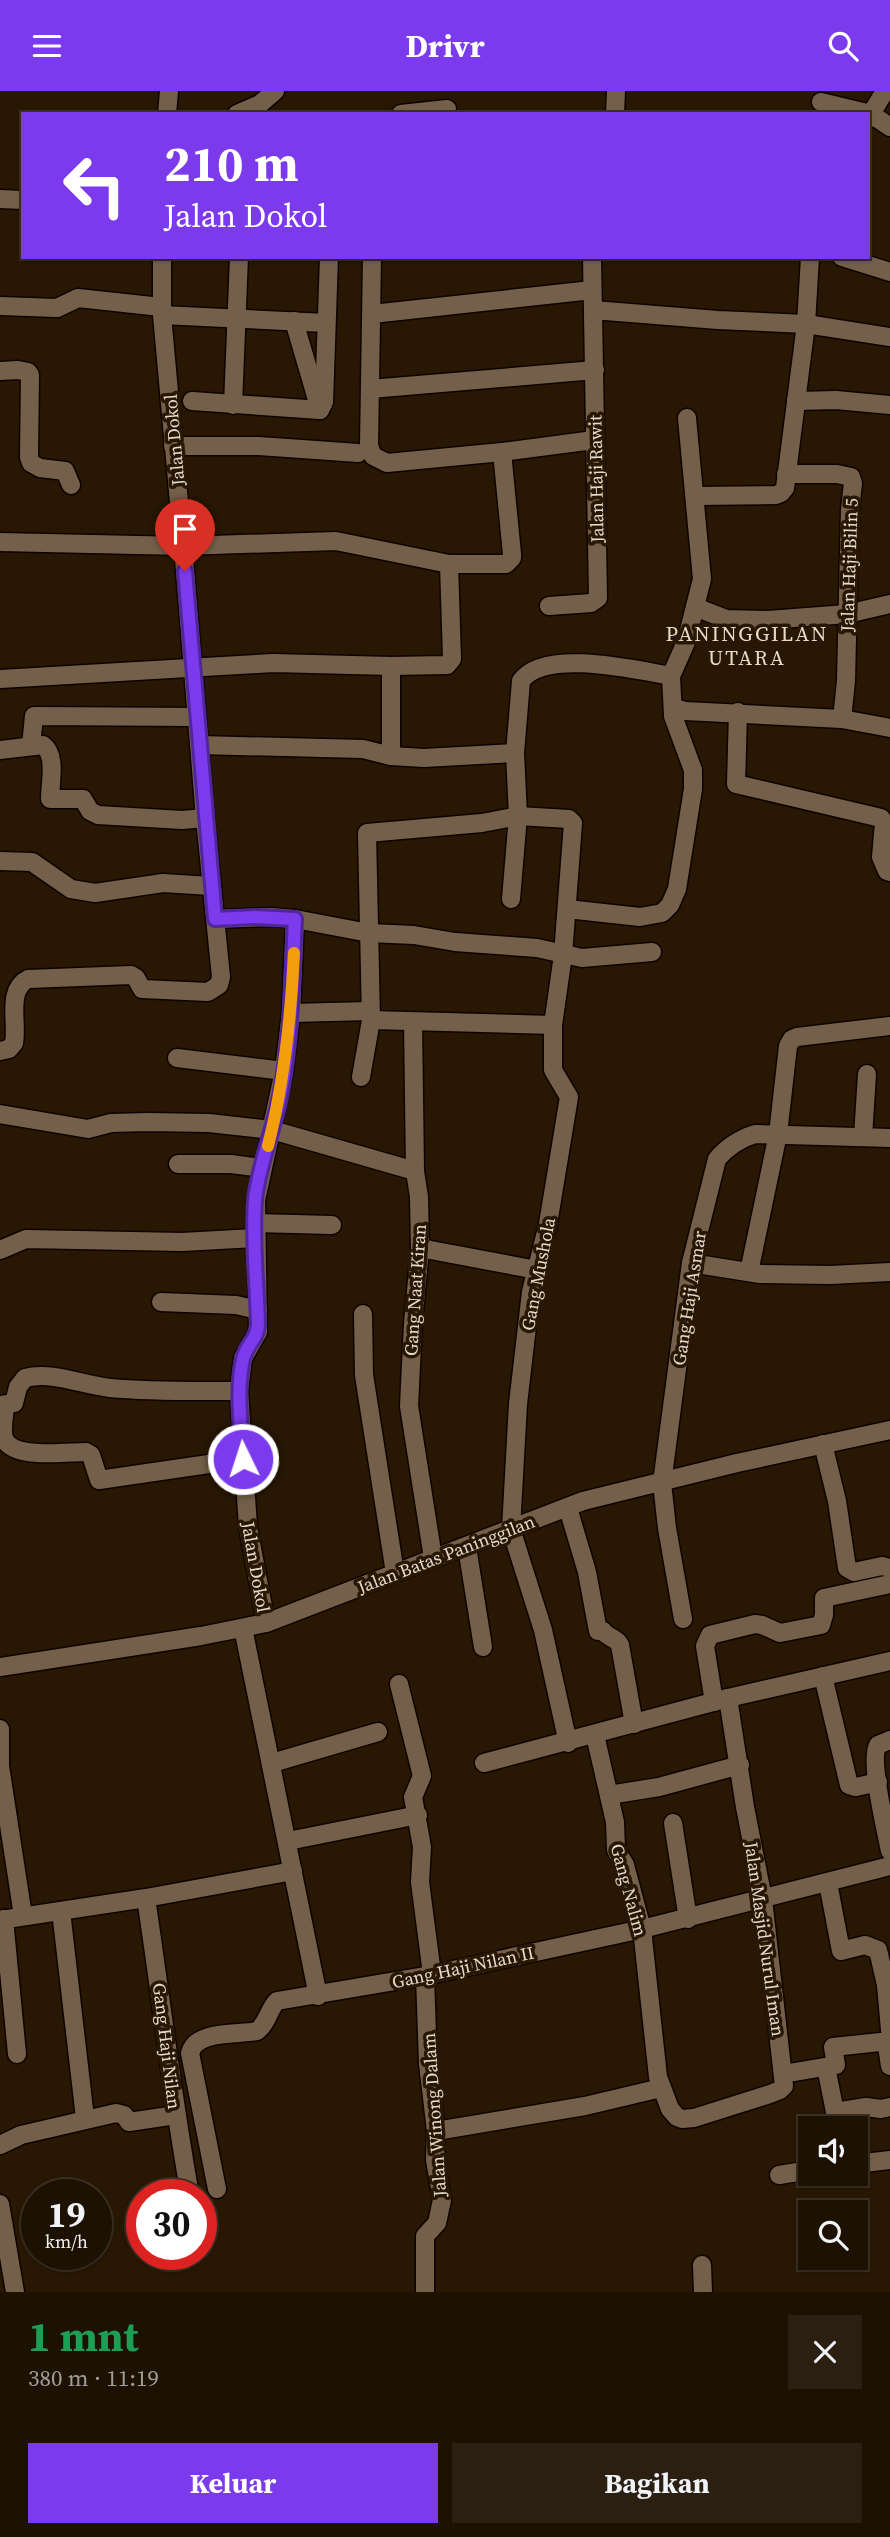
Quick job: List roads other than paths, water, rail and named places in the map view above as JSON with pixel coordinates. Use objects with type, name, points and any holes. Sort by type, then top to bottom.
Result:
[{"type":"street","points":[[167,112],[169,91]]},
{"type":"street","points":[[242,112],[260,104],[275,91]]},
{"type":"street","points":[[615,112],[617,91]]},
{"type":"street","points":[[870,115],[885,91]]},
{"type":"street","points":[[821,102],[853,112]]},
{"type":"street","points":[[410,112],[440,105]]},
{"type":"street","points":[[870,117],[890,127]]},
{"type":"street","points":[[0,199],[21,201]]},
{"type":"street","name":"Jalan Dokol","points":[[0,1051],[9,1049],[15,1043],[15,993],[22,982],[29,979],[131,975],[142,989],[208,992],[215,990],[221,977],[173,446],[162,311],[162,259]]},
{"type":"street","points":[[233,405],[239,259]]},
{"type":"street","points":[[320,410],[324,402],[329,259]]},
{"type":"street","points":[[372,259],[369,446],[373,456],[387,463],[502,453],[594,440]]},
{"type":"street","name":"Jalan Haji Rawit","points":[[549,606],[591,603],[598,598],[592,259]]},
{"type":"street","points":[[696,496],[776,495],[785,488],[806,324],[810,259]]},
{"type":"street","points":[[848,259],[890,272]]},
{"type":"street","points":[[372,314],[592,289]]},
{"type":"street","points":[[0,306],[57,308],[78,298],[162,311],[326,323]]},
{"type":"street","points":[[593,310],[806,324],[890,337]]},
{"type":"street","points":[[294,321],[320,410]]},
{"type":"street","points":[[0,371],[18,370],[30,375],[31,463],[40,468],[65,471],[71,485]]},
{"type":"street","points":[[370,389],[595,370]]},
{"type":"street","points":[[796,401],[836,400],[890,405]]},
{"type":"street","points":[[192,401],[320,410]]},
{"type":"street","points":[[567,909],[640,917],[662,912],[670,905],[677,889],[693,789],[693,770],[675,723],[670,696],[671,676],[686,642],[702,579],[687,418]]},
{"type":"street","points":[[173,446],[259,446],[358,453]]},
{"type":"street","points":[[0,542],[183,546],[335,541],[449,564],[506,564],[512,558],[502,453]]},
{"type":"street","name":"Jalan Haji Bilin 5","points":[[786,474],[838,474],[851,477],[853,483],[842,719]]},
{"type":"street","points":[[0,679],[273,663],[391,666],[450,663],[449,564]]},
{"type":"street","points":[[695,607],[726,619],[768,620],[847,614],[890,604]]},
{"type":"street","points":[[511,899],[518,816],[514,753],[521,681],[527,673],[548,665],[606,664],[671,676]]},
{"type":"street","points":[[391,666],[391,756]]},
{"type":"street","points":[[674,708],[685,711],[842,719],[890,728]]},
{"type":"street","points":[[738,712],[736,784],[881,818],[884,824],[881,857],[890,872]]},
{"type":"street","points":[[31,746],[34,716],[196,717]]},
{"type":"street","points":[[0,750],[43,745],[50,751],[50,799],[83,799],[90,811],[98,815],[182,820],[205,818]]},
{"type":"street","points":[[199,745],[363,749],[391,756],[424,758],[514,753]]},
{"type":"street","points":[[361,1077],[371,1016],[367,834],[482,823],[518,816]]},
{"type":"street","name":"Gang Mushola","points":[[511,1529],[520,1381],[531,1292],[548,1224],[569,1097],[553,1070],[553,1025],[563,955],[573,823],[569,820],[518,816]]},
{"type":"street","points":[[0,861],[32,862],[72,889],[95,893],[163,883],[211,886]]},
{"type":"street","points":[[215,919],[295,919],[369,933],[537,948],[563,955],[602,958],[652,952]]},
{"type":"street","name":"Jalan Dokol","points":[[266,1623],[248,1527],[239,1391],[243,1358],[258,1332],[256,1200],[284,1072],[292,1013],[295,919]]},
{"type":"street","points":[[292,1013],[371,1016],[413,1022],[553,1025]]},
{"type":"street","name":"Gang Naat Kiran","points":[[413,1022],[415,1171],[419,1197],[420,1248],[412,1324],[409,1406],[433,1558]]},
{"type":"street","points":[[749,1272],[778,1134],[788,1046],[792,1039],[890,1026]]},
{"type":"street","points":[[177,1058],[284,1072]]},
{"type":"street","points":[[863,1137],[867,1074]]},
{"type":"street","points":[[0,1114],[88,1129],[111,1123],[148,1122],[209,1123],[272,1130],[415,1171]]},
{"type":"street","name":"Gang Haji Asmar","points":[[682,1619],[662,1483],[691,1263],[717,1159],[727,1147],[755,1134],[890,1138]]},
{"type":"street","points":[[178,1164],[208,1163],[262,1168]]},
{"type":"street","points":[[0,1250],[26,1239],[182,1242],[255,1230],[332,1225]]},
{"type":"street","points":[[420,1248],[537,1270]]},
{"type":"street","points":[[691,1263],[749,1272],[830,1275],[890,1272]]},
{"type":"street","points":[[161,1301],[236,1305],[258,1310]]},
{"type":"street","points":[[363,1314],[364,1375],[395,1573]]},
{"type":"street","points":[[239,1391],[108,1388],[41,1376],[25,1378],[18,1387],[14,1403],[2,1405],[4,1437],[12,1449],[23,1452],[86,1452],[91,1455],[99,1480],[243,1459]]},
{"type":"street","name":"Jalan Batas Paninggilan","points":[[0,1667],[266,1623],[583,1501],[737,1463],[890,1430]]},
{"type":"street","points":[[823,1444],[837,1501],[847,1568],[854,1572],[882,1566],[890,1568]]},
{"type":"street","points":[[568,1508],[587,1573],[598,1631],[603,1631],[620,1645],[634,1724]]},
{"type":"street","points":[[511,1529],[543,1630],[568,1743]]},
{"type":"street","points":[[467,1547],[483,1647]]},
{"type":"street","name":"Jalan Masjid Nurul Iman","points":[[783,2074],[763,1899],[740,1765],[705,1646],[710,1635],[755,1624],[776,1633],[821,1625],[824,1598],[890,1584]]},
{"type":"street","points":[[243,1628],[318,1996]]},
{"type":"street","points":[[484,1763],[568,1743],[721,1700],[890,1661]]},
{"type":"street","points":[[822,1677],[849,1786],[878,1782]]},
{"type":"street","name":"Jalan Winong Dalam","points":[[399,1684],[422,1776],[414,1797],[422,1847],[420,1882],[428,1975],[428,2064],[436,2131],[435,2160],[442,2200],[437,2223],[425,2236],[425,2292]]},
{"type":"street","points":[[0,1729],[3,1808],[23,1916]]},
{"type":"street","points":[[272,1763],[378,1732]]},
{"type":"street","name":"Gang Nalim","points":[[595,1735],[615,1822],[616,1850],[625,1865],[642,1930],[661,2088],[670,2109],[682,2119],[780,2091],[784,2086],[783,2074]]},
{"type":"street","points":[[890,1740],[875,1749],[890,1851]]},
{"type":"street","points":[[608,1795],[659,1787],[740,1765]]},
{"type":"street","points":[[288,1841],[418,1815]]},
{"type":"street","points":[[673,1822],[688,1919]]},
{"type":"street","name":"Gang Haji Nilan II","points":[[215,2179],[191,2047],[197,2041],[208,2037],[257,2031],[273,2005],[282,1999],[318,1996],[428,1975],[642,1930],[890,1865]]},
{"type":"street","points":[[17,2054],[2,1919],[146,1898],[293,1871]]},
{"type":"street","points":[[828,1883],[841,1951],[865,1945],[878,1950],[888,1985],[890,2066]]},
{"type":"street","name":"Gang Haji Nilan","points":[[146,1898],[187,2179]]},
{"type":"street","points":[[61,1911],[85,2118]]},
{"type":"street","points":[[783,2074],[836,2065],[832,2047],[889,2041]]},
{"type":"street","points":[[826,2067],[835,2116]]},
{"type":"street","points":[[436,2131],[585,2106],[661,2088]]},
{"type":"street","points":[[845,2116],[866,2107],[890,2107]]},
{"type":"street","points":[[0,2145],[22,2135],[85,2118],[116,2113],[133,2122],[176,2115]]},
{"type":"street","points":[[868,2163],[890,2160]]},
{"type":"street","points":[[779,2175],[798,2172]]},
{"type":"street","points":[[0,2204],[15,2292]]},
{"type":"street","points":[[702,2265],[703,2292]]},
{"type":"district","name":"PANINGGILAN UTARA","points":[[747,645]]}]
